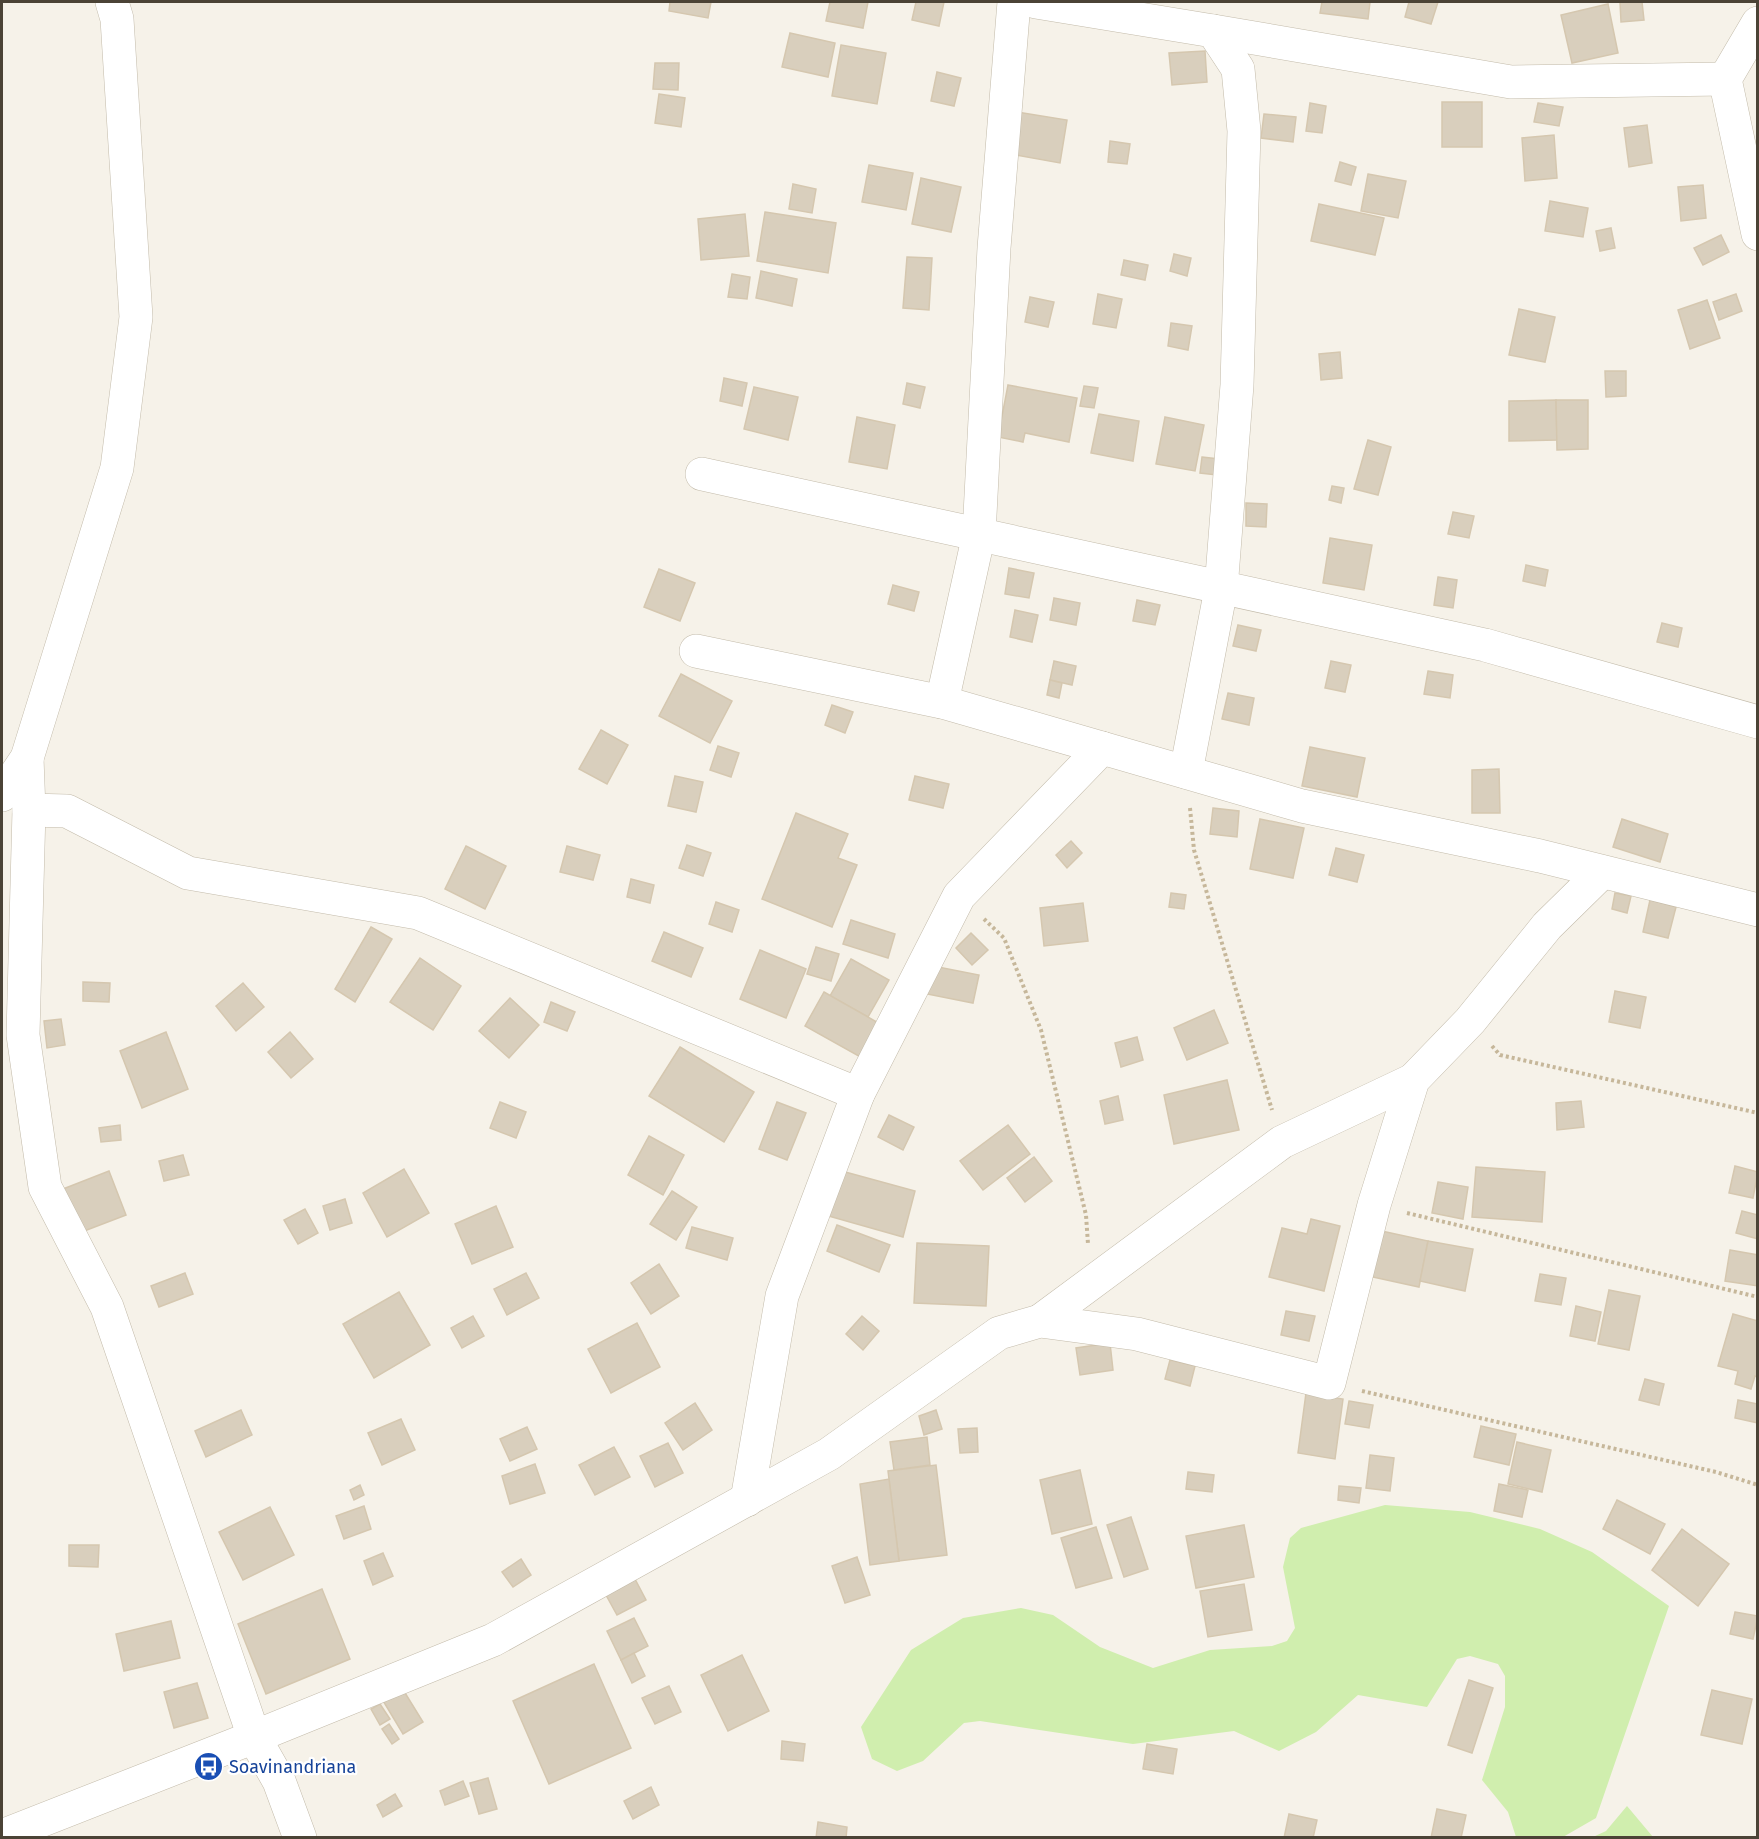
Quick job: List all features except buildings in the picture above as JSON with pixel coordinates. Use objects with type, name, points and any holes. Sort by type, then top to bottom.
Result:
[{"type":"street","points":[[112,2],[117,20],[136,317],[117,468],[15,802],[23,1035],[45,1187],[107,1307],[254,1737],[279,1781],[300,1838]]},
{"type":"street","points":[[942,702],[979,534],[994,248],[1014,2]]},
{"type":"street","points":[[1036,2],[1151,10],[1213,31],[1511,82],[1725,79]]},
{"type":"street","points":[[1758,23],[1725,79],[1758,234]]},
{"type":"street","points":[[1186,772],[1221,589],[1237,385],[1244,131],[1238,69],[1213,31]]},
{"type":"street","points":[[702,474],[1485,645],[1758,722]]},
{"type":"street","points":[[696,651],[942,702],[1302,806],[1540,856],[1758,910]]},
{"type":"street","points":[[747,1500],[783,1296],[858,1094],[959,896],[1102,748]]},
{"type":"street","points":[[15,802],[67,811],[188,873],[418,913],[858,1094]]},
{"type":"street","points":[[2,1836],[493,1640],[829,1454],[999,1333],[1040,1321],[1282,1142],[1413,1080],[1470,1021],[1547,926],[1602,872]]},
{"type":"street","points":[[1040,1321],[1137,1334],[1329,1383],[1374,1206],[1413,1080]]},
{"type":"path","points":[[1194,850],[1282,1142]]},
{"type":"path","points":[[959,896],[1004,938],[1041,1030],[1086,1215],[1091,1284]]},
{"type":"path","points":[[1470,1021],[1500,1055],[1758,1113]]},
{"type":"path","points":[[1374,1206],[1758,1297]]},
{"type":"path","points":[[1329,1383],[1716,1472],[1758,1485]]},
{"type":"green space","points":[[1385,1505],[1470,1512],[1540,1529],[1592,1552],[1669,1606],[1596,1818],[1563,1837],[1516,1837],[1508,1812],[1482,1780],[1505,1707],[1505,1676],[1498,1664],[1470,1656],[1457,1659],[1427,1707],[1358,1695],[1316,1732],[1279,1751],[1234,1731],[1133,1744],[980,1721],[964,1723],[923,1761],[897,1771],[872,1759],[861,1727],[911,1650],[963,1618],[1021,1608],[1053,1615],[1100,1647],[1153,1668],[1210,1650],[1272,1646],[1287,1641],[1295,1628],[1283,1567],[1290,1538],[1301,1528]]},
{"type":"green space","points":[[1627,1806],[1653,1837],[1593,1837],[1606,1831]]},
{"type":"place","name":"Soavinandriana","points":[[208,1767]]}]
